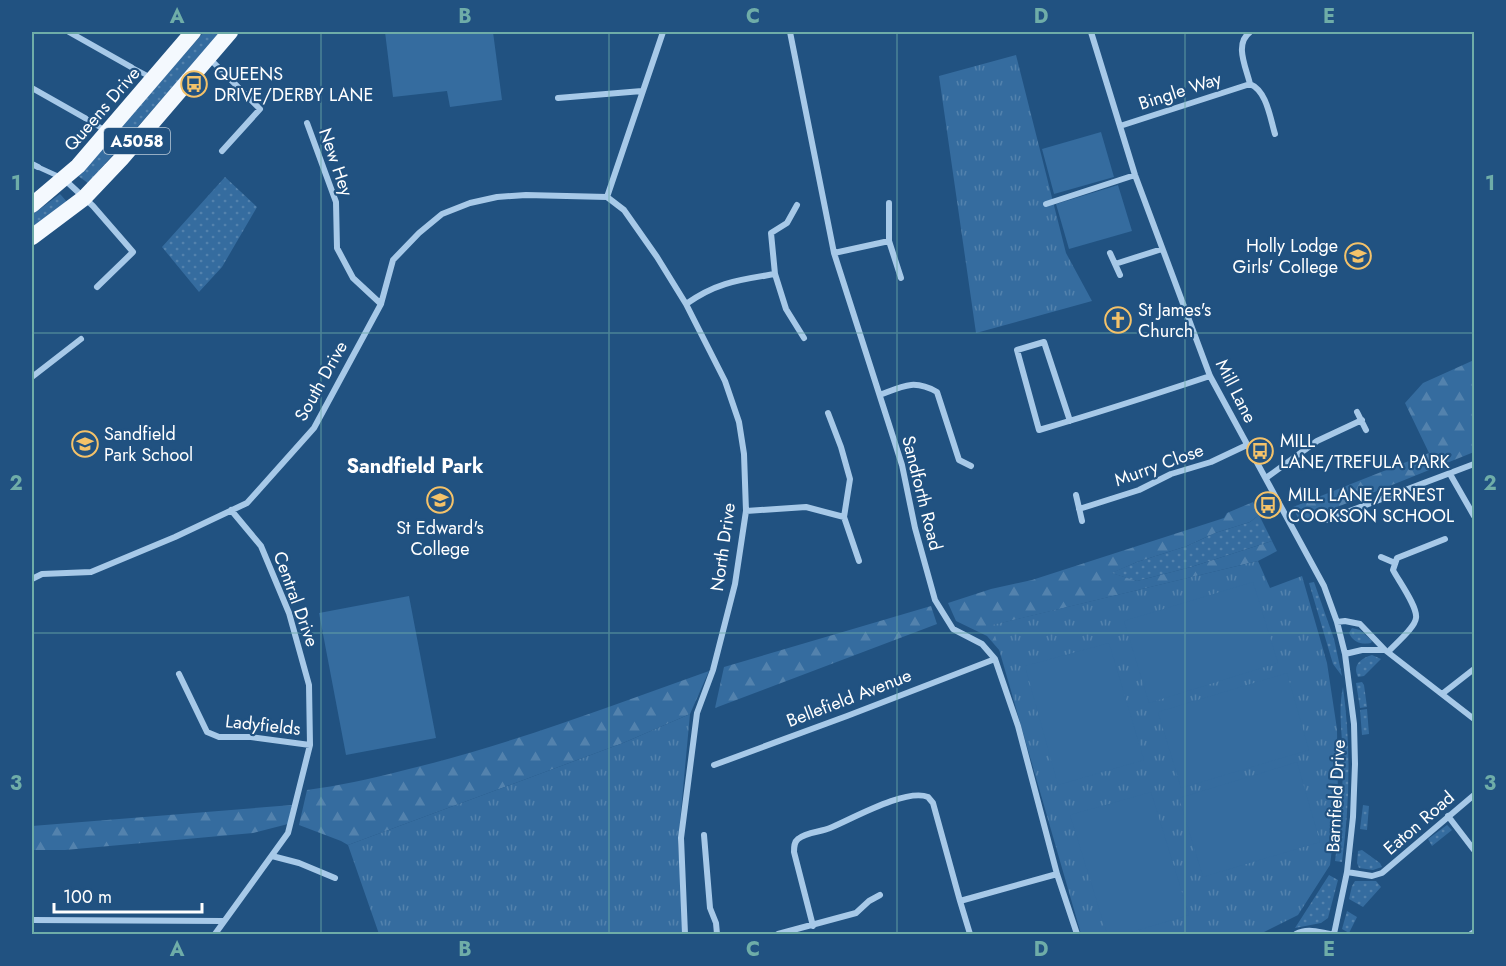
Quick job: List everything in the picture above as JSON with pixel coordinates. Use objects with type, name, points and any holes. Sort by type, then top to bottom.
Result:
[{"type":"highway","name":"Queens Drive","points":[[32,206],[64,179],[109,132],[194,32]]},
{"type":"highway","name":"A5058","points":[[32,237],[84,198],[121,159],[230,32]]},
{"type":"street","points":[[69,32],[154,80]]},
{"type":"street","points":[[607,197],[663,32]]},
{"type":"street","name":"Sandforth Road","points":[[790,32],[834,253],[902,465],[915,528],[935,600],[950,625],[958,632],[982,644],[994,659],[1018,726],[1057,874],[1077,934]]},
{"type":"street","name":"Bingle Way","points":[[1250,32],[1245,36],[1241,47],[1250,84]]},
{"type":"street","name":"Mill Lane","points":[[1092,34],[1135,175],[1210,376],[1324,586],[1337,622]]},
{"type":"street","points":[[208,57],[260,109],[222,151]]},
{"type":"street","name":"Bingle Way","points":[[1120,126],[1250,84],[1261,93],[1275,134]]},
{"type":"street","points":[[32,88],[109,132]]},
{"type":"street","points":[[558,98],[642,91]]},
{"type":"street","name":"New Hey","points":[[307,123],[336,202],[337,248],[353,278],[381,304]]},
{"type":"street","points":[[35,165],[64,179],[133,252],[97,287]]},
{"type":"street","points":[[1046,204],[1135,175]]},
{"type":"street","name":"South Drive","points":[[32,579],[42,574],[91,572],[247,503],[314,428],[381,304],[393,260],[419,233],[442,214],[470,203],[497,197],[526,195],[607,197]]},
{"type":"street","name":"North Drive","points":[[607,197],[624,210],[686,304],[725,381],[739,422],[744,454],[746,511],[735,584],[698,713],[681,838],[685,934]]},
{"type":"street","points":[[889,203],[889,241],[901,278]]},
{"type":"street","points":[[797,205],[787,223],[771,233],[775,274],[786,309],[804,338]]},
{"type":"street","points":[[834,253],[889,241]]},
{"type":"street","points":[[1115,264],[1162,249]]},
{"type":"street","points":[[1110,253],[1120,275]]},
{"type":"street","points":[[686,304],[729,282],[775,274]]},
{"type":"street","points":[[32,377],[81,339]]},
{"type":"street","points":[[1070,421],[1044,342],[1017,350],[1040,430],[1070,421],[1210,376]]},
{"type":"street","points":[[879,395],[909,383],[926,386],[938,392],[960,460],[971,466]]},
{"type":"street","points":[[1358,412],[1366,430]]},
{"type":"street","points":[[828,413],[850,480],[844,517],[859,561]]},
{"type":"street","points":[[1266,478],[1317,441],[1362,420]]},
{"type":"street","name":"Murry Close","points":[[1080,508],[1139,490],[1171,474],[1211,462],[1247,445]]},
{"type":"street","points":[[1326,520],[1474,464]]},
{"type":"street","points":[[1450,474],[1474,516]]},
{"type":"street","points":[[1076,495],[1082,521]]},
{"type":"street","points":[[746,511],[806,507],[844,517]]},
{"type":"street","name":"Central Drive","points":[[215,934],[258,878],[288,833],[310,745],[309,685],[289,613],[261,546],[231,510]]},
{"type":"street","points":[[1345,654],[1362,650],[1386,651],[1412,626],[1416,618],[1415,609],[1393,570],[1395,563],[1397,558],[1406,553],[1445,539]]},
{"type":"street","points":[[1381,557],[1395,563]]},
{"type":"street","points":[[1337,622],[1359,624],[1386,651],[1474,719]]},
{"type":"street","name":"Barnfield Drive","points":[[1332,934],[1347,872],[1353,817],[1355,764],[1354,724],[1345,654],[1337,622]]},
{"type":"street","name":"Bellefield Avenue","points":[[714,765],[994,659]]},
{"type":"street","points":[[1442,694],[1474,669]]},
{"type":"street","name":"Ladyfields","points":[[179,674],[207,732],[219,737],[251,737],[310,745]]},
{"type":"street","points":[[813,926],[794,852],[796,841],[801,837],[829,829],[879,805],[918,795],[928,797],[933,803],[970,934]]},
{"type":"street","name":"Eaton Road","points":[[1347,872],[1372,876],[1382,873],[1474,795]]},
{"type":"street","points":[[1448,816],[1474,850]]},
{"type":"street","points":[[704,835],[710,908],[716,922],[717,934]]},
{"type":"street","points":[[272,856],[299,863],[335,878]]},
{"type":"street","points":[[960,901],[1057,874]]},
{"type":"street","points":[[778,934],[860,912],[869,901],[880,895]]},
{"type":"street","points":[[32,920],[223,921]]},
{"type":"street","points":[[1296,934],[1311,931],[1332,934]]},
{"type":"green space","points":[[204,32],[221,32],[88,183],[78,176]]},
{"type":"green space","points":[[385,32],[493,32],[502,100],[450,107],[447,91],[393,97]]},
{"type":"green space","points":[[1016,55],[1066,253],[1092,301],[976,333],[939,76]]},
{"type":"green space","points":[[1101,132],[1114,177],[1054,194],[1042,149]]},
{"type":"green space","points":[[225,177],[257,207],[222,267],[199,292],[162,247]]},
{"type":"green space","points":[[1118,185],[1132,231],[1069,249],[1056,204]]},
{"type":"green space","points":[[60,194],[69,204],[32,230],[32,215]]},
{"type":"green space","points":[[1474,360],[1474,452],[1300,522],[1293,507],[1429,453],[1405,403],[1423,383]]},
{"type":"green space","points":[[32,448],[34,451],[34,564],[32,565]]},
{"type":"green space","points":[[1253,502],[1259,515],[1250,522],[1215,533],[1187,546],[1137,562],[1112,573],[1137,581],[1191,567],[1272,541],[1277,551],[1258,561],[993,625],[1000,651],[987,636],[956,621],[948,603],[991,589],[1032,580],[1224,518],[1227,513]]},
{"type":"green space","points":[[1259,515],[1272,541],[1191,567],[1137,581],[1111,573],[1250,522]]},
{"type":"green space","points":[[1258,561],[1270,588],[1302,576],[1327,663],[1337,729],[1338,800],[1330,865],[1298,915],[1260,934],[1081,934],[992,625]]},
{"type":"green space","points":[[1253,582],[1278,663],[1149,703],[1124,621]]},
{"type":"green space","points":[[1314,582],[1334,639],[1342,676],[1333,664],[1309,583]]},
{"type":"green space","points":[[409,596],[436,738],[346,755],[319,613]]},
{"type":"green space","points":[[931,606],[937,624],[715,708],[724,667]]},
{"type":"green space","points":[[1352,628],[1360,630],[1372,641],[1371,643],[1364,644],[1355,641],[1349,633]]},
{"type":"green space","points":[[1109,643],[1144,760],[1058,785],[1025,666]]},
{"type":"green space","points":[[1372,655],[1381,659],[1364,676],[1358,677],[1357,666],[1364,658]]},
{"type":"green space","points":[[709,671],[690,714],[623,743],[348,845],[299,825],[307,790],[378,777],[480,750]]},
{"type":"green space","points":[[1287,673],[1309,750],[1181,788],[1158,712]]},
{"type":"green space","points":[[1362,682],[1367,707],[1360,708],[1356,683]]},
{"type":"green space","points":[[1343,687],[1349,774],[1342,862],[1335,861],[1342,783]]},
{"type":"green space","points":[[1367,709],[1369,734],[1362,735],[1360,710]]},
{"type":"green space","points":[[690,714],[678,843],[684,934],[379,934],[348,845],[623,743]]},
{"type":"green space","points":[[1297,762],[1320,842],[1203,877],[1179,798]]},
{"type":"green space","points":[[1151,792],[1189,915],[1125,934],[1107,934],[1070,815]]},
{"type":"green space","points":[[292,805],[288,824],[253,833],[65,850],[32,850],[32,826]]},
{"type":"green space","points":[[1363,805],[1369,806],[1367,830],[1360,829]]},
{"type":"green space","points":[[1447,825],[1452,830],[1432,846],[1428,839]]},
{"type":"green space","points":[[1362,850],[1382,867],[1373,870],[1359,868],[1358,851]]},
{"type":"green space","points":[[1329,875],[1338,880],[1328,918],[1321,923],[1295,928]]},
{"type":"green space","points":[[1355,881],[1376,881],[1381,887],[1363,907],[1349,899]]},
{"type":"green space","points":[[1347,911],[1357,917],[1349,933],[1342,929]]},
{"type":"place","name":"QUEENS DRIVE/DERBY LANE","points":[[194,84]]},
{"type":"place","name":"Holly Lodge Girls' College","points":[[1358,256]]},
{"type":"place","name":"St James's Church","points":[[1118,320]]},
{"type":"place","name":"Sandfield Park School","points":[[85,444]]},
{"type":"place","name":"MILL LANE/TREFULA PARK","points":[[1260,451]]},
{"type":"place","name":"St Edward's College","points":[[440,500]]},
{"type":"place","name":"MILL LANE/ERNEST COOKSON SCHOOL","points":[[1268,505]]},
{"type":"district","name":"Sandfield Park","points":[[415,466]]}]
